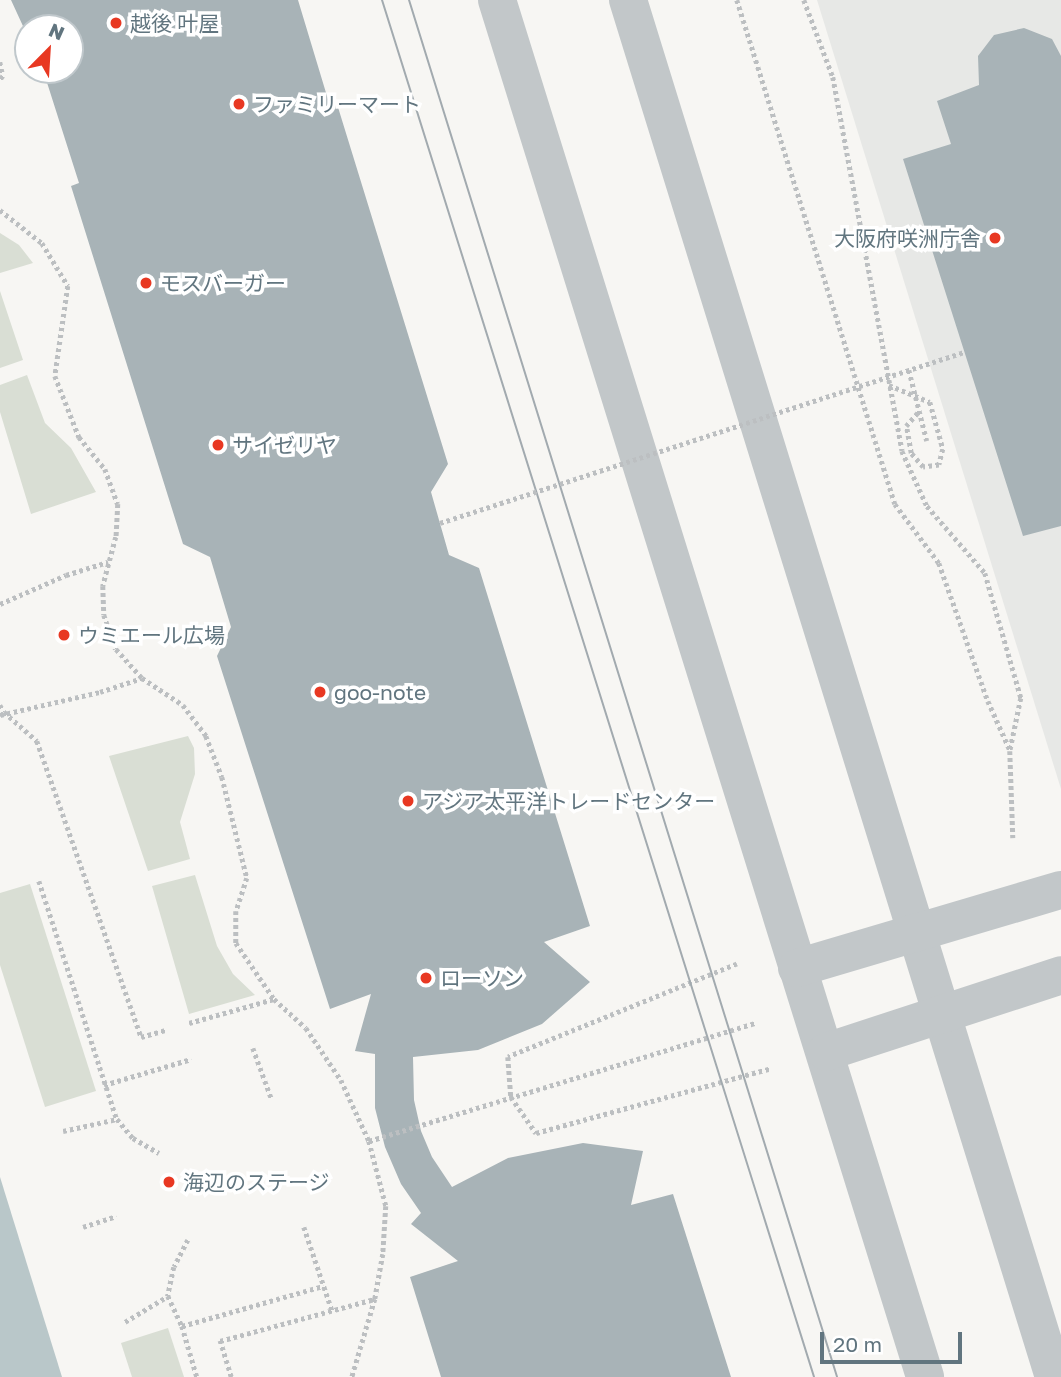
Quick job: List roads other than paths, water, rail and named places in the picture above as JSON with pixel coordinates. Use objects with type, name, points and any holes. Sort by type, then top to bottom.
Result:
[{"type":"street","points":[[498,0],[797,968],[827,1052],[925,1377]]},
{"type":"street","points":[[628,0],[939,1013],[1054,1377]]},
{"type":"street","points":[[797,968],[1061,890]]},
{"type":"street","points":[[827,1052],[1061,975]]},
{"type":"tram line","points":[[382,0],[814,1377]]},
{"type":"tram line","points":[[409,0],[837,1377]]},
{"type":"place","name":"越後 叶屋","points":[[116,23]]},
{"type":"place","name":"ファミリーマート","points":[[239,104]]},
{"type":"place","name":"大阪府咲洲庁舎","points":[[995,238]]},
{"type":"place","name":"モスバーガー","points":[[146,283]]},
{"type":"place","name":"サイゼリヤ","points":[[218,445]]},
{"type":"place","name":"ウミエール広場","points":[[64,635]]},
{"type":"place","name":"goo-note","points":[[320,692]]},
{"type":"place","name":"アジア太平洋トレードセンター","points":[[408,801]]},
{"type":"place","name":"ローソン","points":[[426,978]]},
{"type":"place","name":"海辺のステージ","points":[[169,1182]]}]
